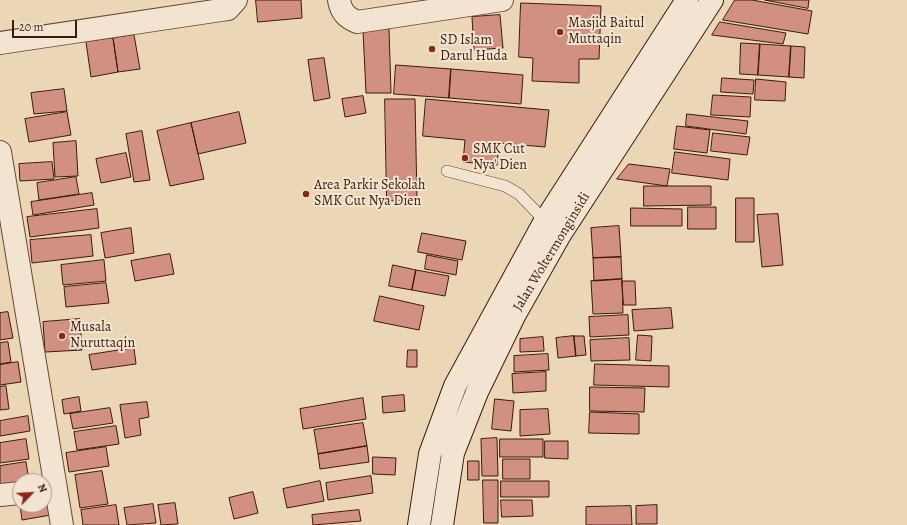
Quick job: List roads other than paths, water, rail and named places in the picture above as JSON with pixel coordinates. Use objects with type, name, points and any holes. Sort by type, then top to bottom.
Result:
[{"type":"main road","points":[[0,42],[228,9],[236,0]]},
{"type":"main road","points":[[339,0],[340,6],[346,17],[357,22],[502,0]]},
{"type":"main road","name":"Jalan Woltermonginsidi","points":[[419,525],[430,454],[455,386],[552,229],[687,0]]},
{"type":"main road","name":"Jalan Woltermonginsidi","points":[[442,525],[453,452],[477,392],[515,314],[552,229],[712,0]]},
{"type":"main road","points":[[0,152],[48,473]]},
{"type":"main road","points":[[52,493],[62,525]]},
{"type":"main road","points":[[0,495],[12,494]]},
{"type":"lane","points":[[447,171],[505,186],[519,194],[552,229]]},
{"type":"place","name":"Masjid Baitul Muttaqin","points":[[560,32]]},
{"type":"place","name":"SD Islam Darul Huda","points":[[432,49]]},
{"type":"place","name":"SMK Cut Nya' Dien","points":[[465,158]]},
{"type":"place","name":"Area Parkir Sekolah SMK Cut Nya Dien","points":[[306,194]]},
{"type":"place","name":"Musala Nuruttaqin","points":[[62,336]]}]
